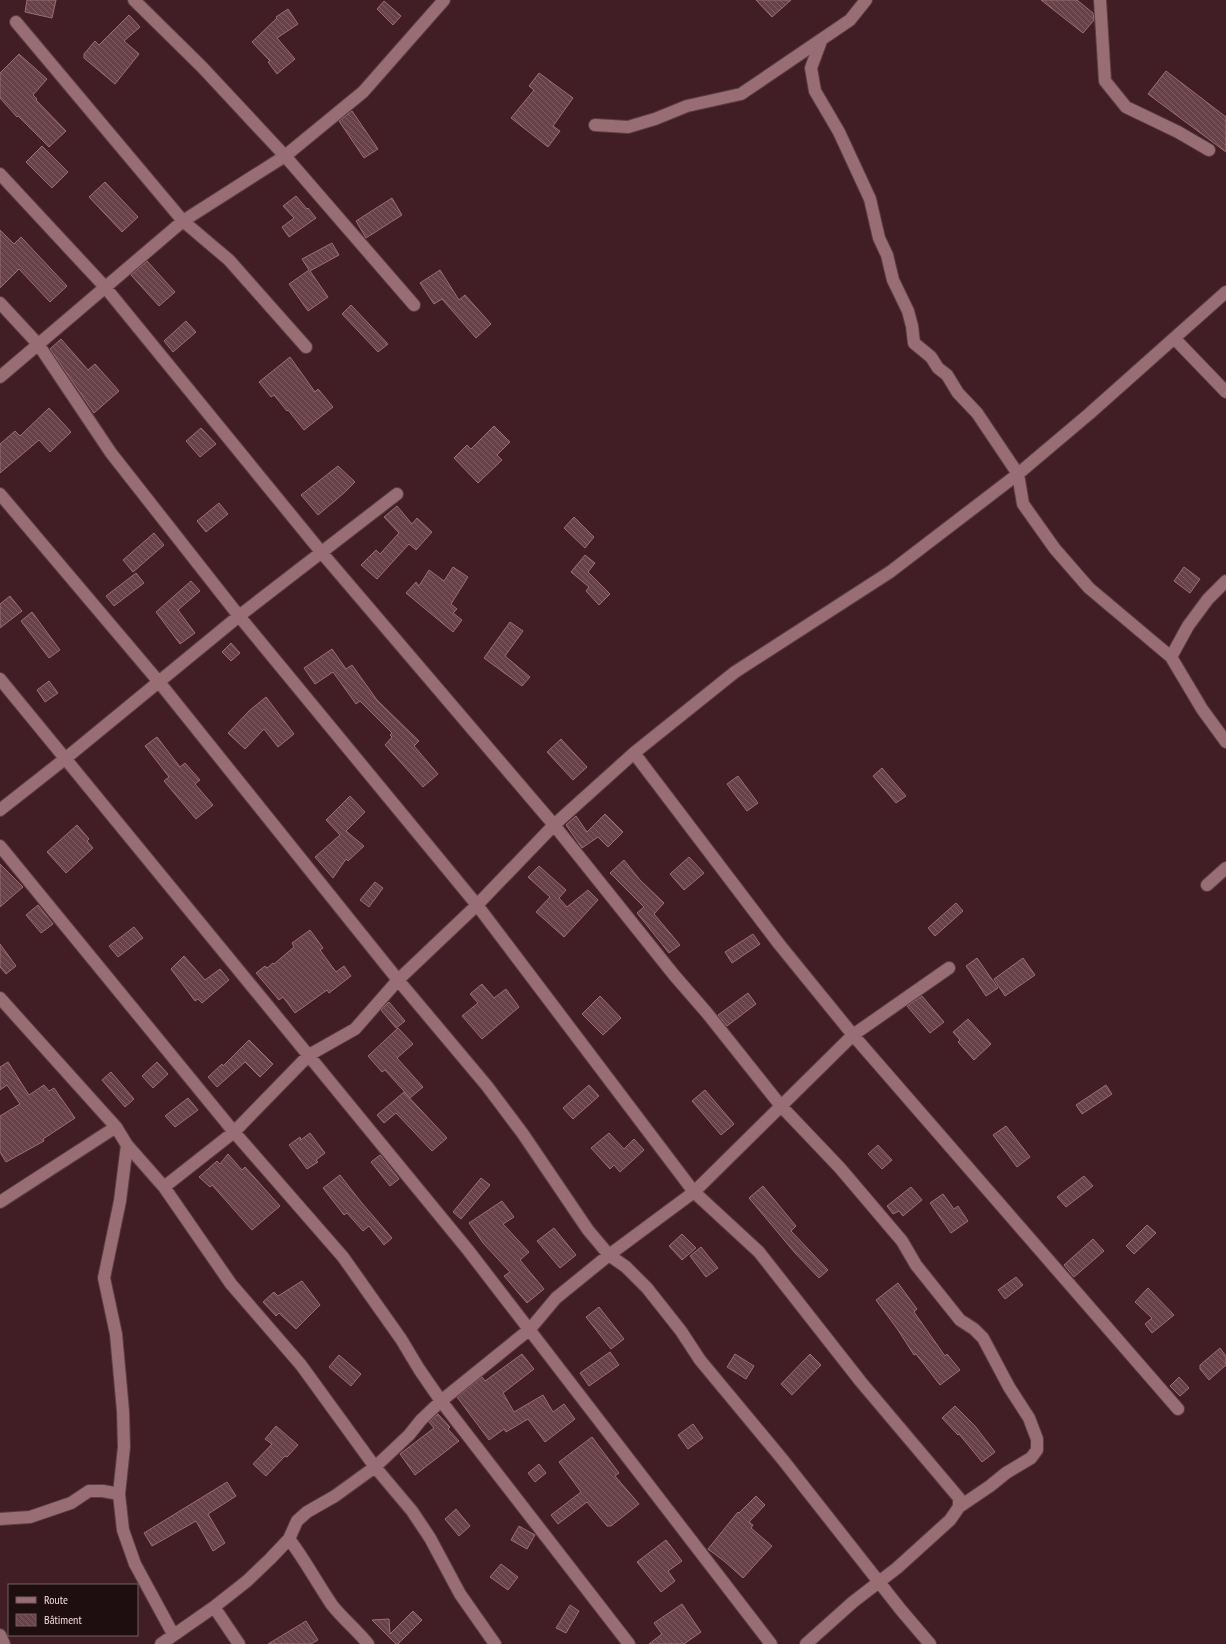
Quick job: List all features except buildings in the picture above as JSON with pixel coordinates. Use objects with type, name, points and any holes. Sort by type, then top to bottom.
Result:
[{"type":"street","points":[[134,0],[202,67],[286,156],[414,305]]},
{"type":"street","points":[[0,377],[183,221],[286,156],[363,92],[444,0]]},
{"type":"street","points":[[595,125],[628,127],[655,119],[687,106],[742,94],[850,20],[866,0]]},
{"type":"street","points":[[1100,0],[1105,82],[1126,107],[1178,132],[1209,150]]},
{"type":"street","points":[[16,22],[183,221],[229,260],[306,346]]},
{"type":"street","points":[[821,40],[811,68],[815,91],[839,132],[870,199],[879,238],[887,255],[893,280],[908,311],[914,343],[931,357],[938,368],[947,375],[958,393],[977,413],[1018,474],[1023,504],[1055,548],[1089,588],[1171,657],[1202,709],[1226,742]]},
{"type":"street","points":[[0,174],[105,287],[322,553],[554,825],[674,975],[707,1013],[780,1106],[840,1168],[902,1241],[916,1265],[960,1320],[974,1329],[983,1338],[1009,1387],[1029,1418],[1037,1439],[1037,1450],[1031,1458],[1006,1473],[959,1507],[950,1520],[897,1568],[853,1602],[806,1644]]},
{"type":"street","points":[[164,1186],[234,1132],[309,1055],[355,1029],[398,980],[477,905],[554,825],[634,752],[735,672],[890,572],[1018,474],[1089,414],[1226,292]]},
{"type":"street","points":[[0,303],[38,344],[111,452],[239,616],[477,905],[694,1192],[759,1252],[861,1382],[959,1498],[959,1507]]},
{"type":"street","points":[[1174,338],[1226,392]]},
{"type":"street","points":[[0,494],[159,682],[398,980],[487,1086],[523,1134],[588,1230],[610,1255],[626,1267],[647,1288],[681,1331],[700,1360],[783,1460],[901,1610],[930,1644]]},
{"type":"street","points":[[0,810],[66,758],[239,616],[397,494]]},
{"type":"street","points":[[1171,657],[1188,626],[1208,599],[1226,581]]},
{"type":"street","points":[[0,679],[463,1244],[530,1329],[771,1644]]},
{"type":"street","points":[[634,752],[779,944],[854,1035],[1178,1409]]},
{"type":"street","points":[[0,846],[234,1132],[343,1257],[401,1339],[441,1401],[629,1644]]},
{"type":"street","points":[[1207,885],[1226,868]]},
{"type":"street","points":[[161,1644],[214,1607],[259,1570],[289,1539],[297,1521],[307,1512],[335,1496],[375,1466],[409,1435],[421,1420],[441,1401],[530,1329],[556,1298],[610,1255],[694,1192],[854,1035],[949,968]]},
{"type":"street","points":[[0,998],[116,1127],[127,1145],[164,1186],[231,1284],[301,1365],[375,1466],[412,1511],[430,1538],[460,1594],[495,1644]]},
{"type":"street","points":[[0,1202],[116,1127]]},
{"type":"street","points":[[127,1145],[120,1201],[104,1278],[116,1334],[123,1412],[124,1447],[119,1494],[123,1530],[135,1564],[162,1616],[174,1634]]},
{"type":"street","points":[[0,1519],[30,1517],[71,1503],[89,1491],[103,1490],[119,1494]]},
{"type":"street","points":[[289,1539],[340,1614],[368,1644]]},
{"type":"street","points":[[214,1607],[239,1644]]},
{"type":"street","points":[[0,1635],[4,1644]]}]
